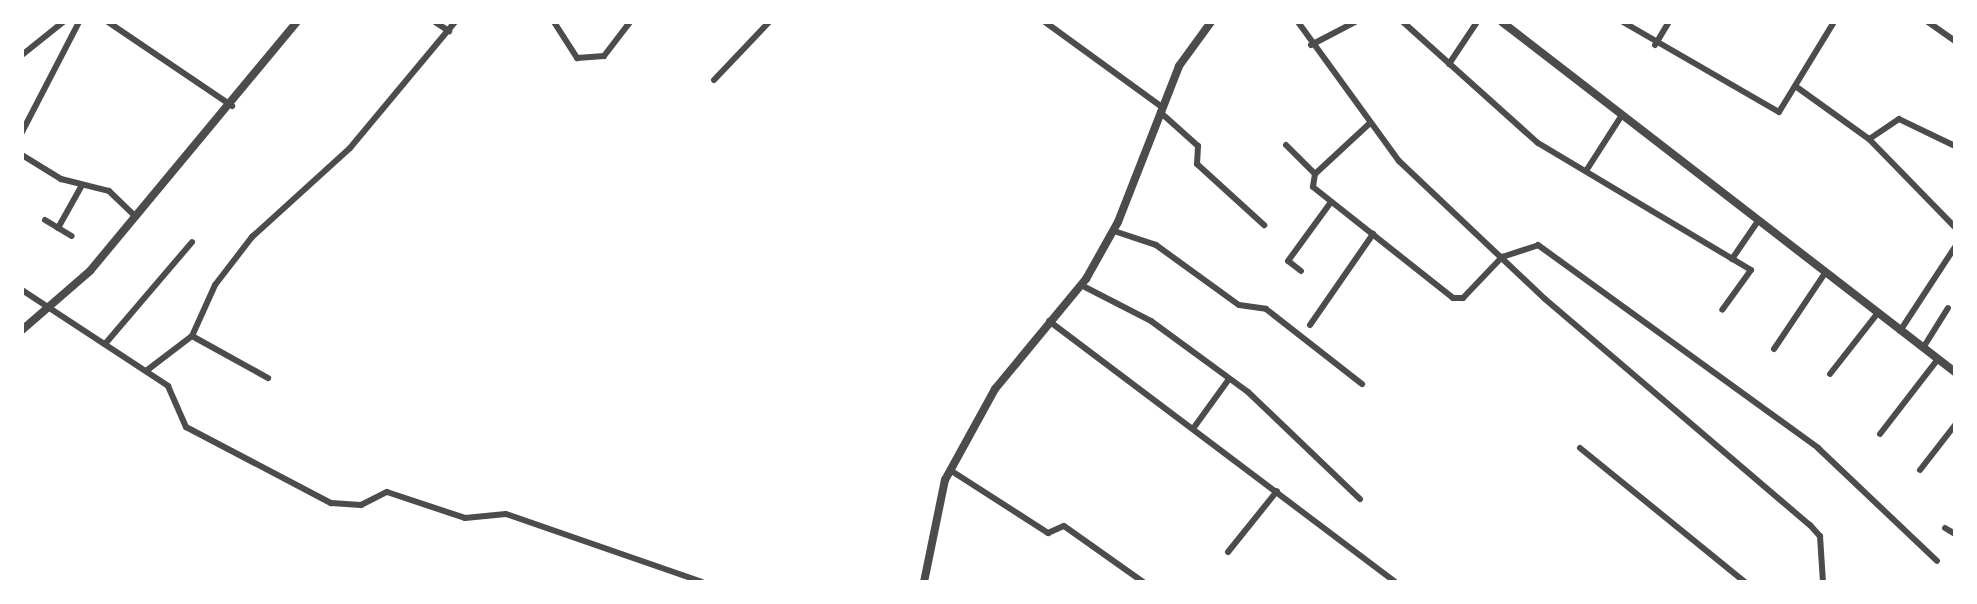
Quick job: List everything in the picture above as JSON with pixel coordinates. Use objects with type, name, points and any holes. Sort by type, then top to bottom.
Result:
[{"type":"street","points":[[22,55],[63,22]]},
{"type":"street","points":[[22,132],[79,22]]},
{"type":"street","points":[[108,22],[232,106]]},
{"type":"street","points":[[22,330],[137,218],[232,106],[297,22]]},
{"type":"street","points":[[435,22],[449,31]]},
{"type":"street","points":[[146,371],[192,336],[215,285],[252,237],[350,148],[455,22]]},
{"type":"street","points":[[554,22],[577,58],[604,56],[630,22]]},
{"type":"street","points":[[714,80],[769,22]]},
{"type":"street","points":[[1045,22],[1161,110],[1198,146],[1197,164],[1264,225]]},
{"type":"street","points":[[924,582],[950,470],[995,389],[1081,285],[1114,231],[1179,66],[1211,22]]},
{"type":"street","points":[[1298,22],[1311,45],[1399,161],[1502,257],[1810,525],[1820,536],[1823,582]]},
{"type":"street","points":[[1311,45],[1355,22]]},
{"type":"street","points":[[1403,22],[1538,143],[1751,270],[1722,310]]},
{"type":"street","points":[[1449,64],[1477,22]]},
{"type":"street","points":[[1502,22],[1955,372]]},
{"type":"street","points":[[1623,22],[1655,45],[1774,111],[1798,88],[1834,22]]},
{"type":"street","points":[[1655,45],[1669,22]]},
{"type":"street","points":[[1928,22],[1955,41]]},
{"type":"street","points":[[1798,88],[1869,139],[1955,227]]},
{"type":"street","points":[[1586,171],[1622,115]]},
{"type":"street","points":[[1869,139],[1899,119],[1955,146]]},
{"type":"street","points":[[1370,123],[1315,174],[1313,187],[1331,202],[1458,299],[1502,257],[1538,245],[1662,329],[1736,394],[1818,448],[1937,561]]},
{"type":"street","points":[[1286,145],[1315,174]]},
{"type":"street","points":[[22,155],[82,185],[109,191],[137,218]]},
{"type":"street","points":[[58,228],[82,185]]},
{"type":"street","points":[[1301,271],[1288,261],[1331,202]]},
{"type":"street","points":[[45,220],[72,236]]},
{"type":"street","points":[[1732,259],[1758,221]]},
{"type":"street","points":[[1114,231],[1156,245],[1239,305],[1266,309],[1362,384]]},
{"type":"street","points":[[1310,325],[1373,234]]},
{"type":"street","points":[[105,344],[192,242]]},
{"type":"street","points":[[1900,331],[1955,247]]},
{"type":"street","points":[[1774,349],[1825,273]]},
{"type":"street","points":[[1081,285],[1151,321],[1229,379],[1290,426],[1360,499]]},
{"type":"street","points":[[22,290],[168,386],[186,427],[331,503],[361,505],[387,492],[465,518],[506,514],[702,582]]},
{"type":"street","points":[[1923,348],[1948,308]]},
{"type":"street","points":[[1830,374],[1877,314]]},
{"type":"street","points":[[1049,321],[1195,426],[1395,582]]},
{"type":"street","points":[[192,336],[268,378]]},
{"type":"street","points":[[1880,434],[1938,359]]},
{"type":"street","points":[[1195,426],[1229,379]]},
{"type":"street","points":[[1920,470],[1955,425]]},
{"type":"street","points":[[1580,448],[1745,582]]},
{"type":"street","points":[[950,470],[1048,533],[1064,526],[1143,582]]},
{"type":"street","points":[[1228,552],[1277,491]]},
{"type":"street","points":[[1945,528],[1955,534]]}]
